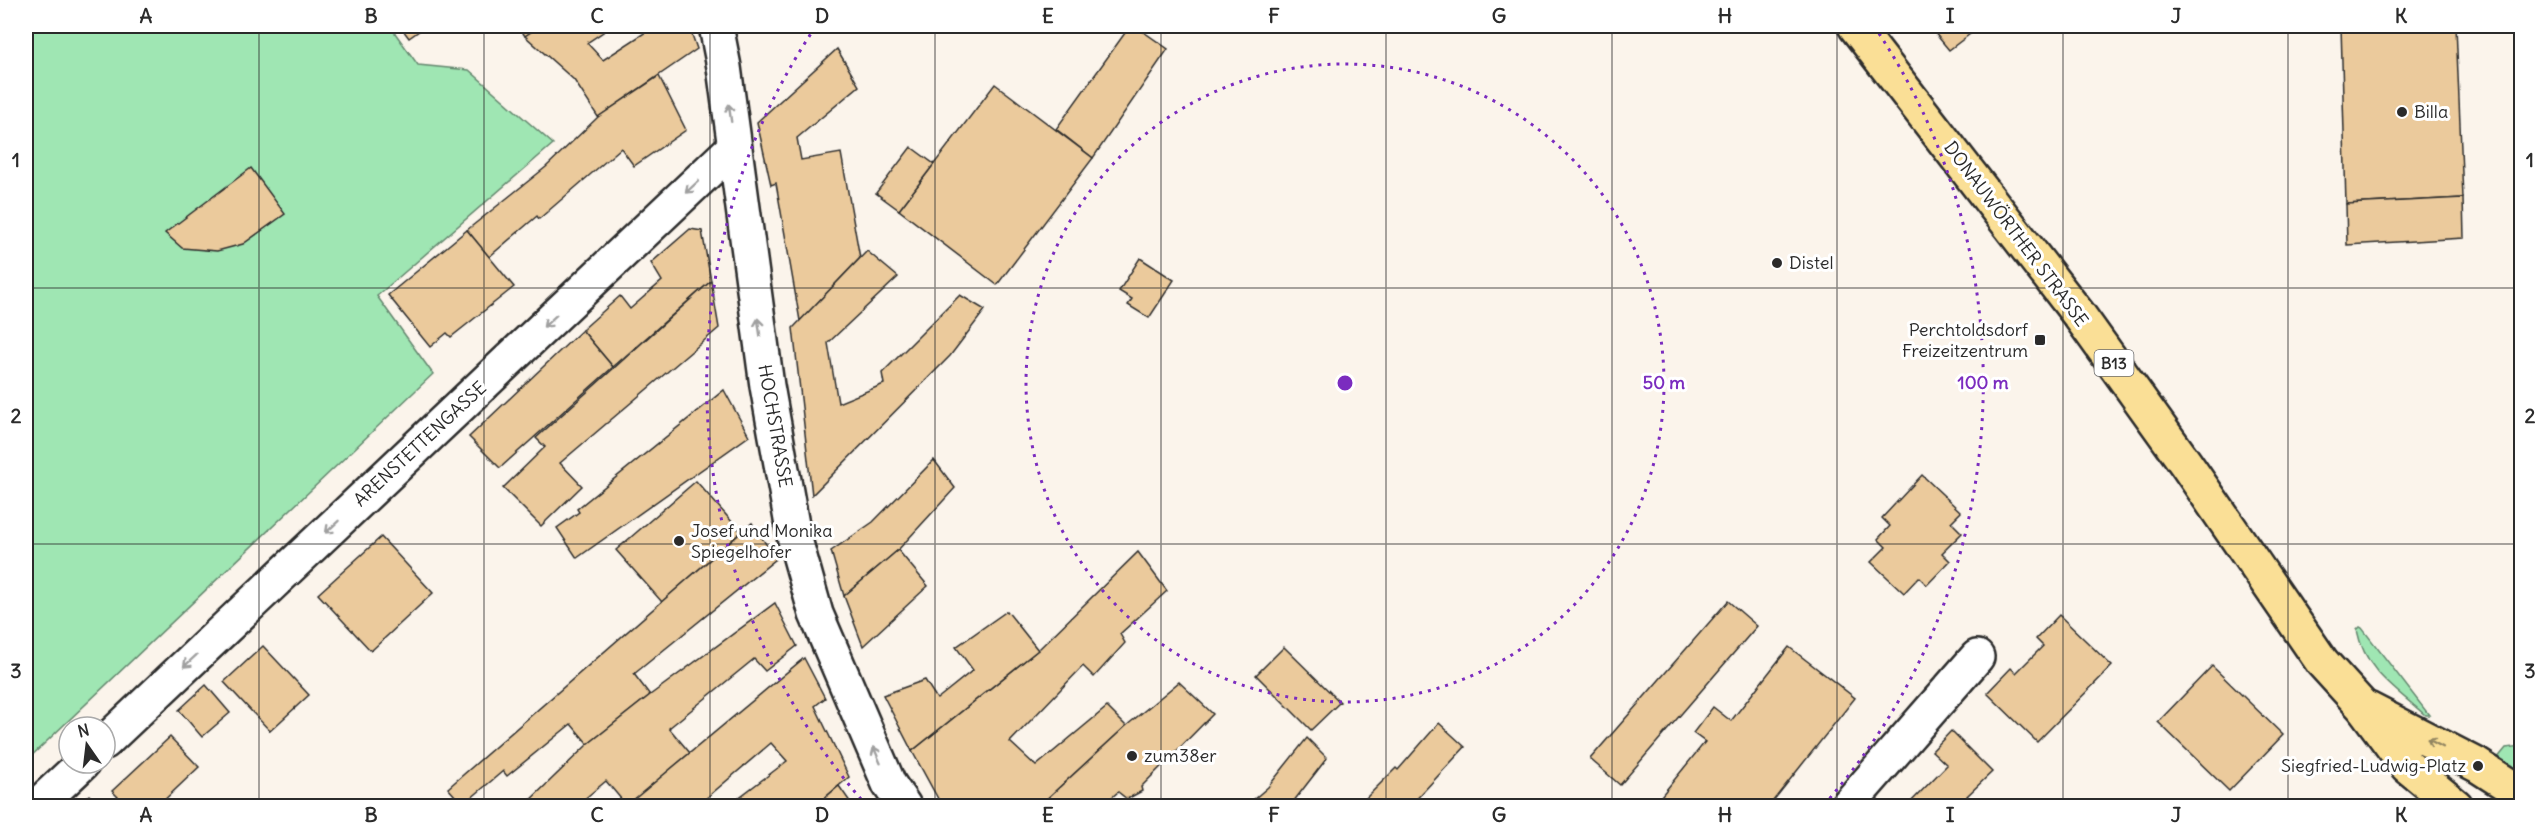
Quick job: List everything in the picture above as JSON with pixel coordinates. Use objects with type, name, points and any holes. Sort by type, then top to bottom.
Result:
[{"type":"main road","name":"DONAUWÖRTHER STRASSE","points":[[1855,26],[2079,315],[2186,464],[2322,662],[2364,707],[2407,766],[2456,807]]},
{"type":"main road","name":"DONAUWÖRTHER STRASSE","points":[[2364,707],[2477,765],[2522,794]]},
{"type":"street","name":"HOCHSTRASSE","points":[[716,26],[767,386],[794,536],[816,614],[889,784],[904,807]]},
{"type":"street","name":"ARENSTETTENGASSE","points":[[117,731],[734,147]]},
{"type":"street","points":[[1847,807],[1977,657]]},
{"type":"street","points":[[37,807],[70,775]]},
{"type":"green space","points":[[26,26],[390,26],[418,65],[469,70],[553,144],[377,296],[433,374],[74,715],[57,715],[57,732],[26,761]]},
{"type":"green space","points":[[2360,627],[2429,715],[2425,715],[2403,697],[2374,668],[2361,644],[2357,630]]},
{"type":"green space","points":[[2521,746],[2521,772],[2496,760],[2506,748]]},
{"type":"building","points":[[400,26],[426,26],[409,38]]},
{"type":"building","points":[[451,26],[465,26],[455,32]]},
{"type":"building","points":[[518,26],[540,26],[525,36]]},
{"type":"building","points":[[540,26],[612,26],[587,43],[603,60],[655,26],[689,26],[697,49],[598,117],[574,80],[525,36]]},
{"type":"building","points":[[1130,26],[1135,26],[1168,49],[1093,158],[1056,129]]},
{"type":"building","points":[[1929,26],[1976,26],[1978,28],[1949,50]]},
{"type":"building","name":"Billa","points":[[2341,26],[2456,26],[2463,198],[2346,204]]},
{"type":"building","points":[[837,49],[859,86],[797,138],[801,160],[841,153],[860,258],[800,321],[776,183],[771,185],[757,122]]},
{"type":"building","points":[[659,76],[686,130],[634,166],[621,148],[539,219],[537,216],[489,257],[467,230],[546,167],[598,117]]},
{"type":"building","points":[[995,84],[1093,158],[997,285],[899,210]]},
{"type":"building","points":[[911,147],[934,164],[899,210],[876,193]]},
{"type":"building","points":[[251,168],[285,214],[243,244],[217,251],[182,248],[165,233]]},
{"type":"building","points":[[2463,198],[2464,238],[2347,245],[2346,204]]},
{"type":"building","points":[[690,229],[702,231],[711,281],[613,367],[582,330],[620,296],[630,309],[662,281],[651,263]]},
{"type":"building","points":[[467,230],[514,287],[451,337],[447,333],[430,347],[388,295]]},
{"type":"building","points":[[867,251],[898,277],[828,343],[838,403],[884,384],[882,373],[960,295],[985,310],[950,356],[812,495],[793,328]]},
{"type":"building","points":[[1140,258],[1174,280],[1149,318],[1128,305],[1132,299],[1119,291]]},
{"type":"building","points":[[711,281],[719,328],[560,463],[582,486],[541,526],[503,488],[545,447],[536,438]]},
{"type":"building","points":[[582,330],[613,367],[500,468],[469,437]]},
{"type":"building","points":[[724,390],[749,436],[577,558],[557,528],[579,512],[577,509]]},
{"type":"building","points":[[934,460],[955,488],[898,550],[844,596],[831,551],[873,522]]},
{"type":"building","points":[[1922,475],[1961,512],[1951,522],[1962,533],[1942,553],[1950,561],[1927,585],[1919,577],[1904,593],[1871,562],[1886,547],[1878,539],[1890,526],[1882,518]]},
{"type":"building","name":"Josef und Monika Spiegelhofer","points":[[696,481],[741,532],[662,602],[616,550]]},
{"type":"building","points":[[752,523],[776,559],[634,674],[650,695],[588,744],[571,724],[507,776],[503,771],[463,805],[448,788]]},
{"type":"building","points":[[381,537],[433,593],[371,651],[318,594]]},
{"type":"building","points":[[898,550],[928,586],[863,646],[844,596]]},
{"type":"building","points":[[1138,552],[1167,591],[1120,634],[1125,643],[1094,677],[1083,666],[1010,742],[1036,766],[1107,707],[1126,726],[1039,806],[942,806],[912,751],[1038,650]]},
{"type":"building","points":[[1728,601],[1757,626],[1620,785],[1590,759]]},
{"type":"building","points":[[775,603],[797,646],[765,671],[754,659],[669,728],[690,753],[627,806],[606,781],[576,806],[524,806],[588,744]]},
{"type":"building","points":[[1007,611],[1038,650],[912,751],[883,695],[925,680],[937,699],[973,670],[956,647]]},
{"type":"building","points":[[2059,615],[2112,666],[2037,742],[1987,693],[2011,668],[2016,673],[2043,646],[2036,639]]},
{"type":"building","points":[[263,646],[309,695],[270,731],[224,682]]},
{"type":"building","points":[[1284,647],[1340,702],[1311,730],[1256,675]]},
{"type":"building","points":[[1789,647],[1855,698],[1769,806],[1653,806],[1705,742],[1693,733],[1713,707],[1731,721]]},
{"type":"building","points":[[804,658],[825,698],[815,706],[849,777],[815,806],[741,806],[737,799],[787,761],[771,743],[697,806],[626,806]]},
{"type":"building","points":[[2212,666],[2283,735],[2229,791],[2158,722]]},
{"type":"building","name":"zum38er","points":[[1179,682],[1213,714],[1141,787],[1142,791],[1127,799],[1118,792],[1102,806],[1039,806],[1126,726]]},
{"type":"building","points":[[206,685],[230,713],[202,737],[179,710]]},
{"type":"building","points":[[1439,723],[1465,747],[1410,806],[1358,806],[1396,768],[1398,770]]},
{"type":"building","points":[[1951,731],[1992,772],[1967,796],[1978,806],[1907,806],[1947,765],[1932,751]]},
{"type":"building","points":[[170,737],[199,767],[158,806],[127,806],[112,791]]},
{"type":"building","points":[[1307,738],[1327,758],[1290,806],[1246,806],[1268,787]]},
{"type":"building","points":[[839,786],[853,806],[815,806]]},
{"type":"building","points":[[89,795],[101,806],[78,806]]},
{"type":"place","name":"Billa","points":[[2402,112]]},
{"type":"place","name":"Distel","points":[[1777,263]]},
{"type":"place","name":"Perchtoldsdorf Freizeitzentrum","points":[[2040,340]]},
{"type":"place","name":"Josef und Monika Spiegelhofer","points":[[679,541]]},
{"type":"place","name":"zum38er","points":[[1132,756]]},
{"type":"place","name":"Siegfried-Ludwig-Platz","points":[[2478,766]]}]
